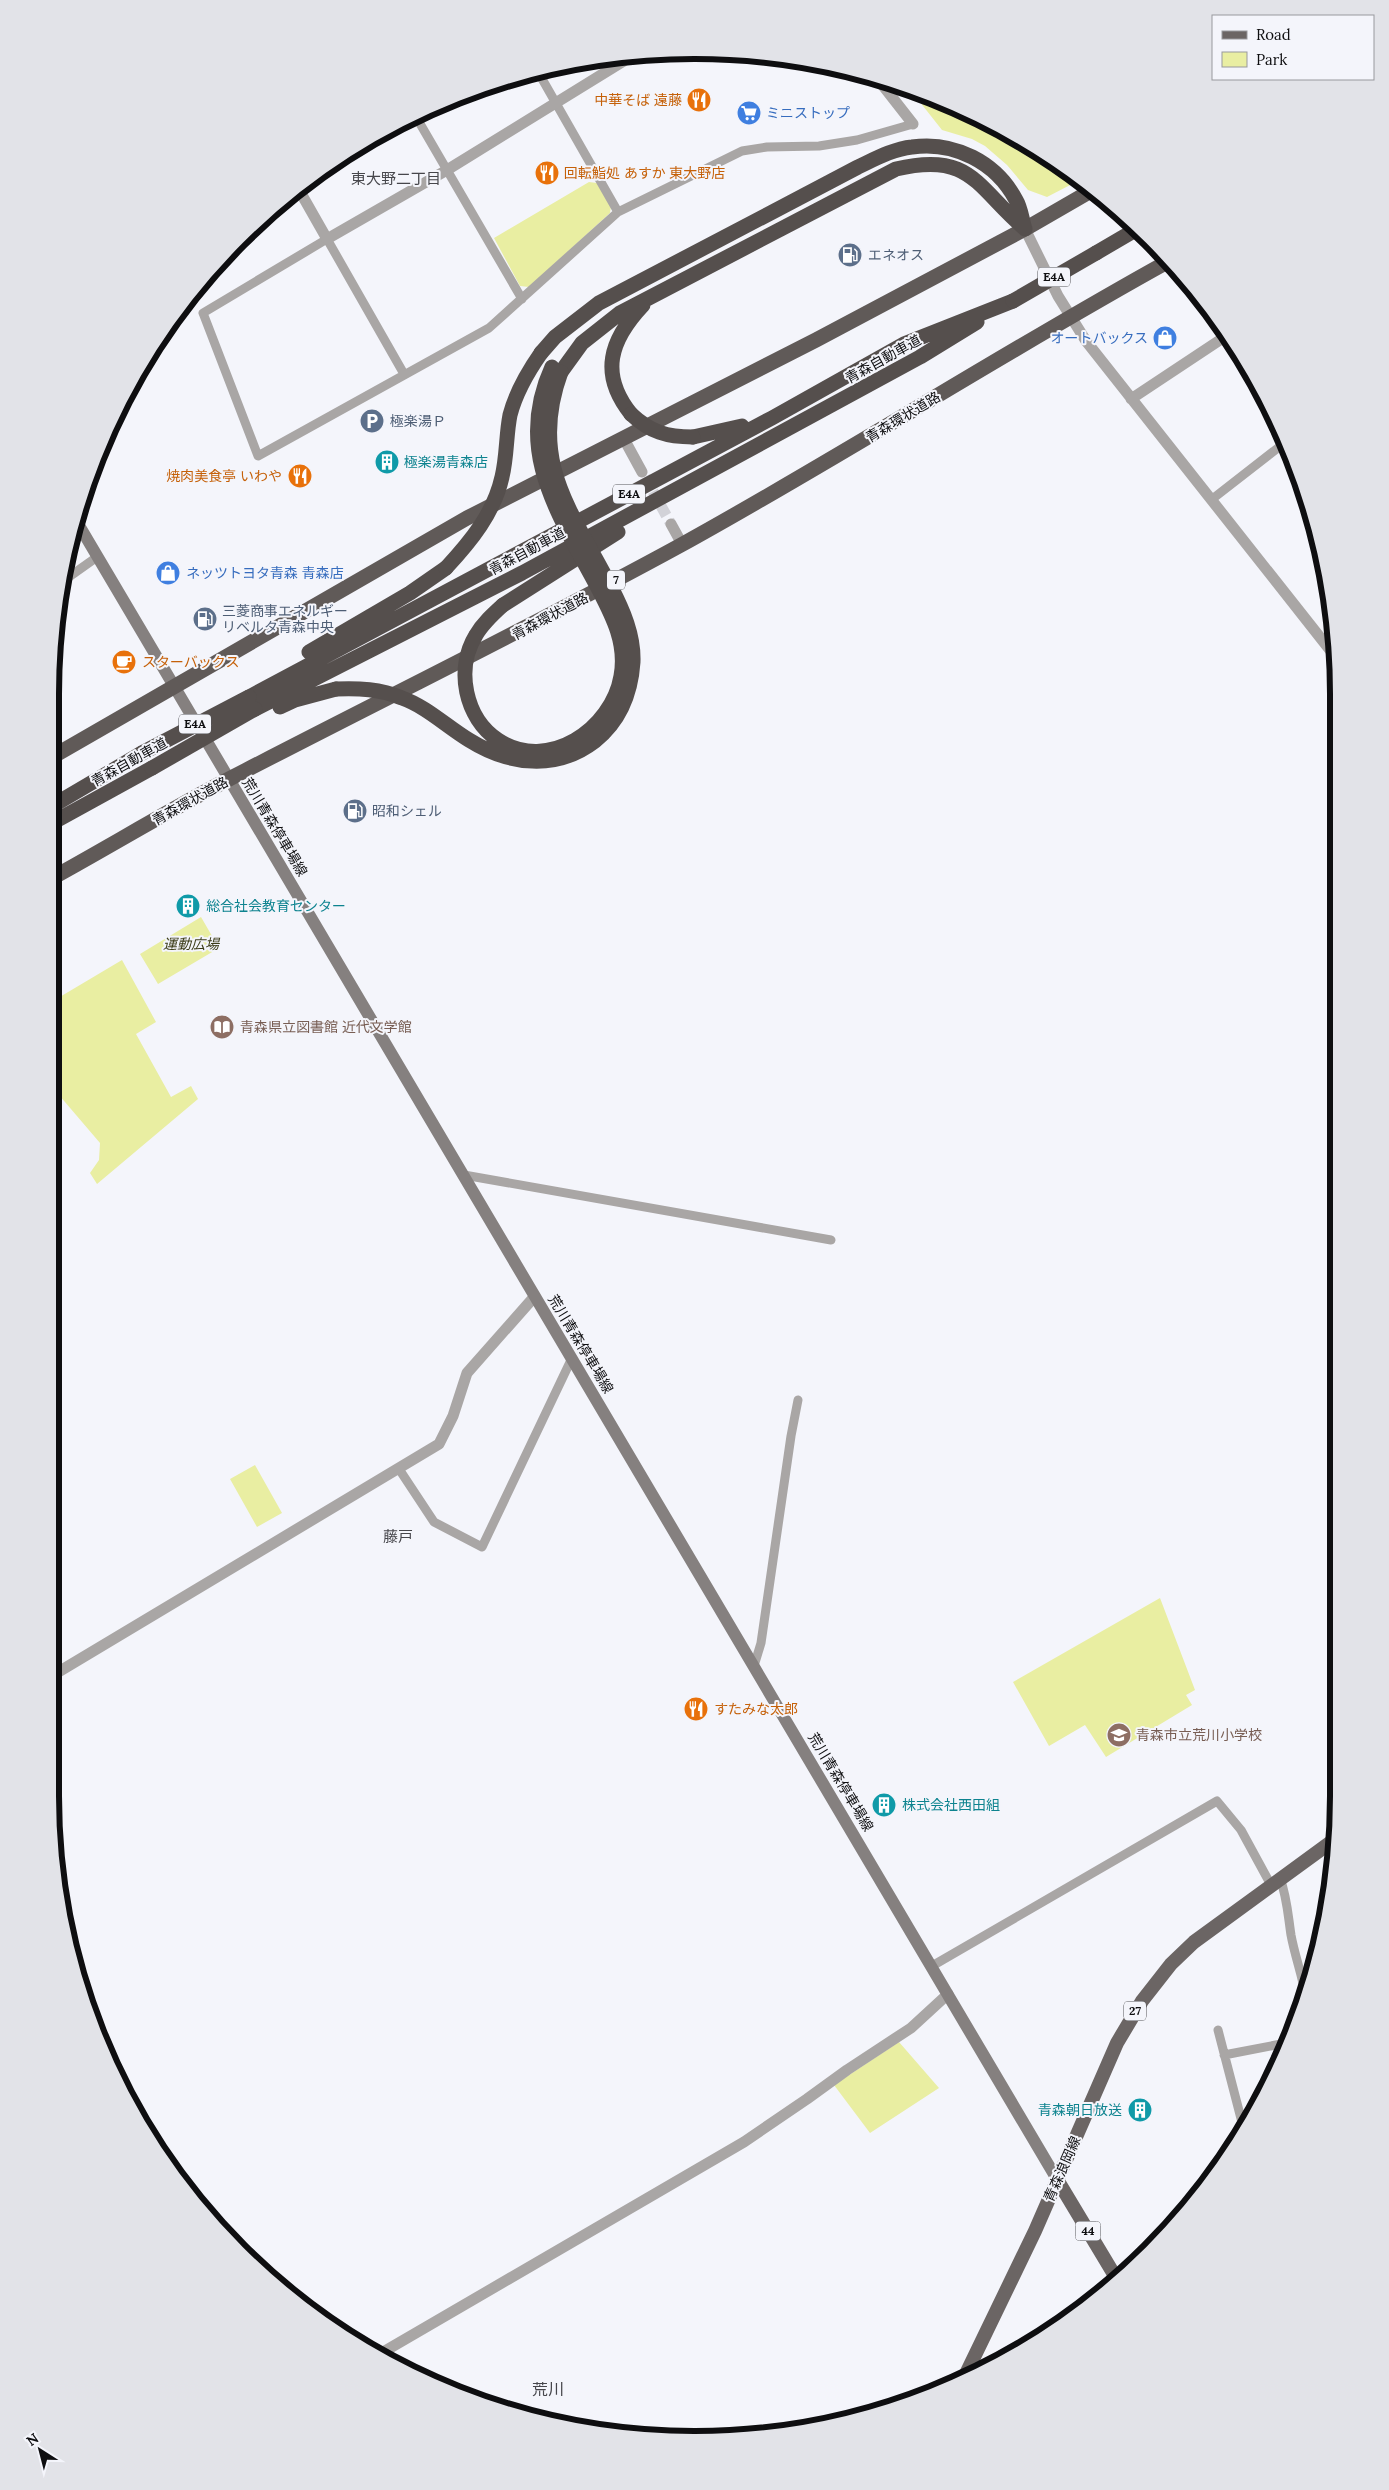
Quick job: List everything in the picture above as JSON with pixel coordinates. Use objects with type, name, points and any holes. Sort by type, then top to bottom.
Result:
[{"type":"highway","points":[[252,703],[446,568],[471,542],[489,512],[502,477],[510,416],[522,385],[541,354],[555,337],[599,304],[858,167],[889,153],[911,147],[954,148],[976,158],[1002,181],[1016,200],[1025,229]]},
{"type":"highway","points":[[252,703],[295,700],[336,689],[372,689],[403,698],[421,707],[487,751],[526,762],[548,762],[568,756],[587,747],[603,735],[617,718],[627,696],[632,678],[633,656],[630,635],[618,601],[569,510],[557,481],[549,452],[548,424],[556,370],[597,329],[620,313],[896,169],[917,164],[952,167],[981,183],[1002,209],[1025,229]]},
{"type":"highway","points":[[59,752],[467,518],[624,439],[1025,229],[1086,194]]},
{"type":"highway","name":"青森自動車道","points":[[59,802],[149,749],[252,703],[522,573],[920,358],[1131,233]]},
{"type":"highway","name":"青森環状道路","points":[[59,874],[229,779],[500,642],[682,544],[880,431],[1069,316],[1162,265]]},
{"type":"highway","points":[[656,274],[585,326],[541,395],[536,421],[538,454],[547,486],[559,513],[616,624],[623,665],[620,683],[604,717],[589,732],[572,743],[554,748],[534,750],[499,740],[492,734],[472,711],[466,692],[468,652],[486,620],[503,605],[614,534],[775,437]]},
{"type":"highway","points":[[649,299],[626,323],[616,343],[610,366],[614,385],[622,403],[643,426],[656,433],[671,437],[693,437],[715,434],[772,418]]},
{"type":"highway","name":"青森自動車道","points":[[59,819],[194,743],[252,703],[919,338],[1013,301]]},
{"type":"main road","name":"荒川青森停車場線","points":[[81,528],[1058,2181]]},
{"type":"main road","name":"青森浪岡線","points":[[968,2370],[1058,2181],[1117,2043],[1142,2000],[1171,1964],[1194,1942],[1328,1844]]},
{"type":"main road","name":"44","points":[[1058,2181],[1113,2273]]},
{"type":"street","points":[[621,63],[447,170],[203,313],[258,456],[489,328],[618,212],[742,151],[767,147],[819,146],[857,140],[913,124],[885,88]]},
{"type":"street","points":[[541,77],[618,212]]},
{"type":"street","points":[[418,122],[522,299]]},
{"type":"street","points":[[302,194],[404,374]]},
{"type":"street","points":[[1025,229],[1069,316],[1131,400],[1329,648]]},
{"type":"street","points":[[1131,400],[1222,339]]},
{"type":"street","points":[[624,439],[642,472]]},
{"type":"street","points":[[1211,500],[1280,447]]},
{"type":"street","points":[[671,524],[682,544]]},
{"type":"street","points":[[70,576],[97,557]]},
{"type":"street","points":[[464,1175],[831,1240]]},
{"type":"street","points":[[59,1672],[439,1444],[450,1422],[467,1373],[535,1296]]},
{"type":"street","points":[[399,1469],[434,1522],[482,1547],[572,1358]]},
{"type":"street","points":[[754,1666],[761,1643],[798,1400]]},
{"type":"street","points":[[932,1966],[1217,1801],[1241,1830],[1287,1898],[1291,1936],[1303,1979]]},
{"type":"street","points":[[385,2351],[744,2142],[846,2070],[911,2028],[948,1994]]},
{"type":"street","points":[[1218,2030],[1241,2119]]},
{"type":"street","points":[[1224,2055],[1280,2044]]},
{"type":"green space","points":[[918,99],[976,124],[1048,166],[1073,184],[1047,197],[1028,190],[1007,165],[985,146],[972,139],[942,130]]},
{"type":"green space","points":[[589,182],[597,183],[611,206],[610,213],[529,287],[520,286],[494,238]]},
{"type":"green space","name":"運動広場","points":[[201,917],[219,948],[158,984],[140,954]]},
{"type":"green space","points":[[122,960],[156,1022],[136,1034],[171,1097],[191,1086],[198,1099],[97,1184],[90,1173],[99,1160],[100,1143],[59,1095],[59,997]]},
{"type":"green space","points":[[255,1465],[282,1513],[257,1527],[230,1479]]},
{"type":"green space","points":[[1160,1598],[1195,1690],[1186,1695],[1192,1705],[1106,1757],[1085,1725],[1049,1746],[1013,1682]]},
{"type":"green space","points":[[899,2042],[939,2088],[870,2133],[834,2085]]},
{"type":"tunnel","points":[[645,477],[671,524]]},
{"type":"place","name":"中華そば 遠藤","points":[[699,100]]},
{"type":"place","name":"ミニストップ","points":[[749,113]]},
{"type":"place","name":"回転鮨処 あすか 東大野店","points":[[547,173]]},
{"type":"place","name":"エネオス","points":[[850,255]]},
{"type":"place","name":"オートバックス","points":[[1165,338]]},
{"type":"place","name":"極楽湯Ｐ","points":[[372,421]]},
{"type":"place","name":"極楽湯青森店","points":[[387,462]]},
{"type":"place","name":"焼肉美食亭 いわや","points":[[300,476]]},
{"type":"place","name":"ネッツトヨタ青森 青森店","points":[[168,573]]},
{"type":"place","name":"三菱商事エネルギー リベルタ青森中央","points":[[205,619]]},
{"type":"place","name":"スターバックス","points":[[124,662]]},
{"type":"place","name":"昭和シェル","points":[[355,811]]},
{"type":"place","name":"総合社会教育センター","points":[[188,906]]},
{"type":"place","name":"青森県立図書館 近代文学館","points":[[222,1027]]},
{"type":"place","name":"すたみな太郎","points":[[696,1709]]},
{"type":"place","name":"青森市立荒川小学校","points":[[1119,1735]]},
{"type":"place","name":"株式会社西田組","points":[[884,1805]]},
{"type":"place","name":"青森朝日放送","points":[[1140,2110]]},
{"type":"district","name":"東大野二丁目","points":[[396,179]]},
{"type":"district","name":"藤戸","points":[[398,1537]]},
{"type":"district","name":"荒川","points":[[548,2389]]}]
